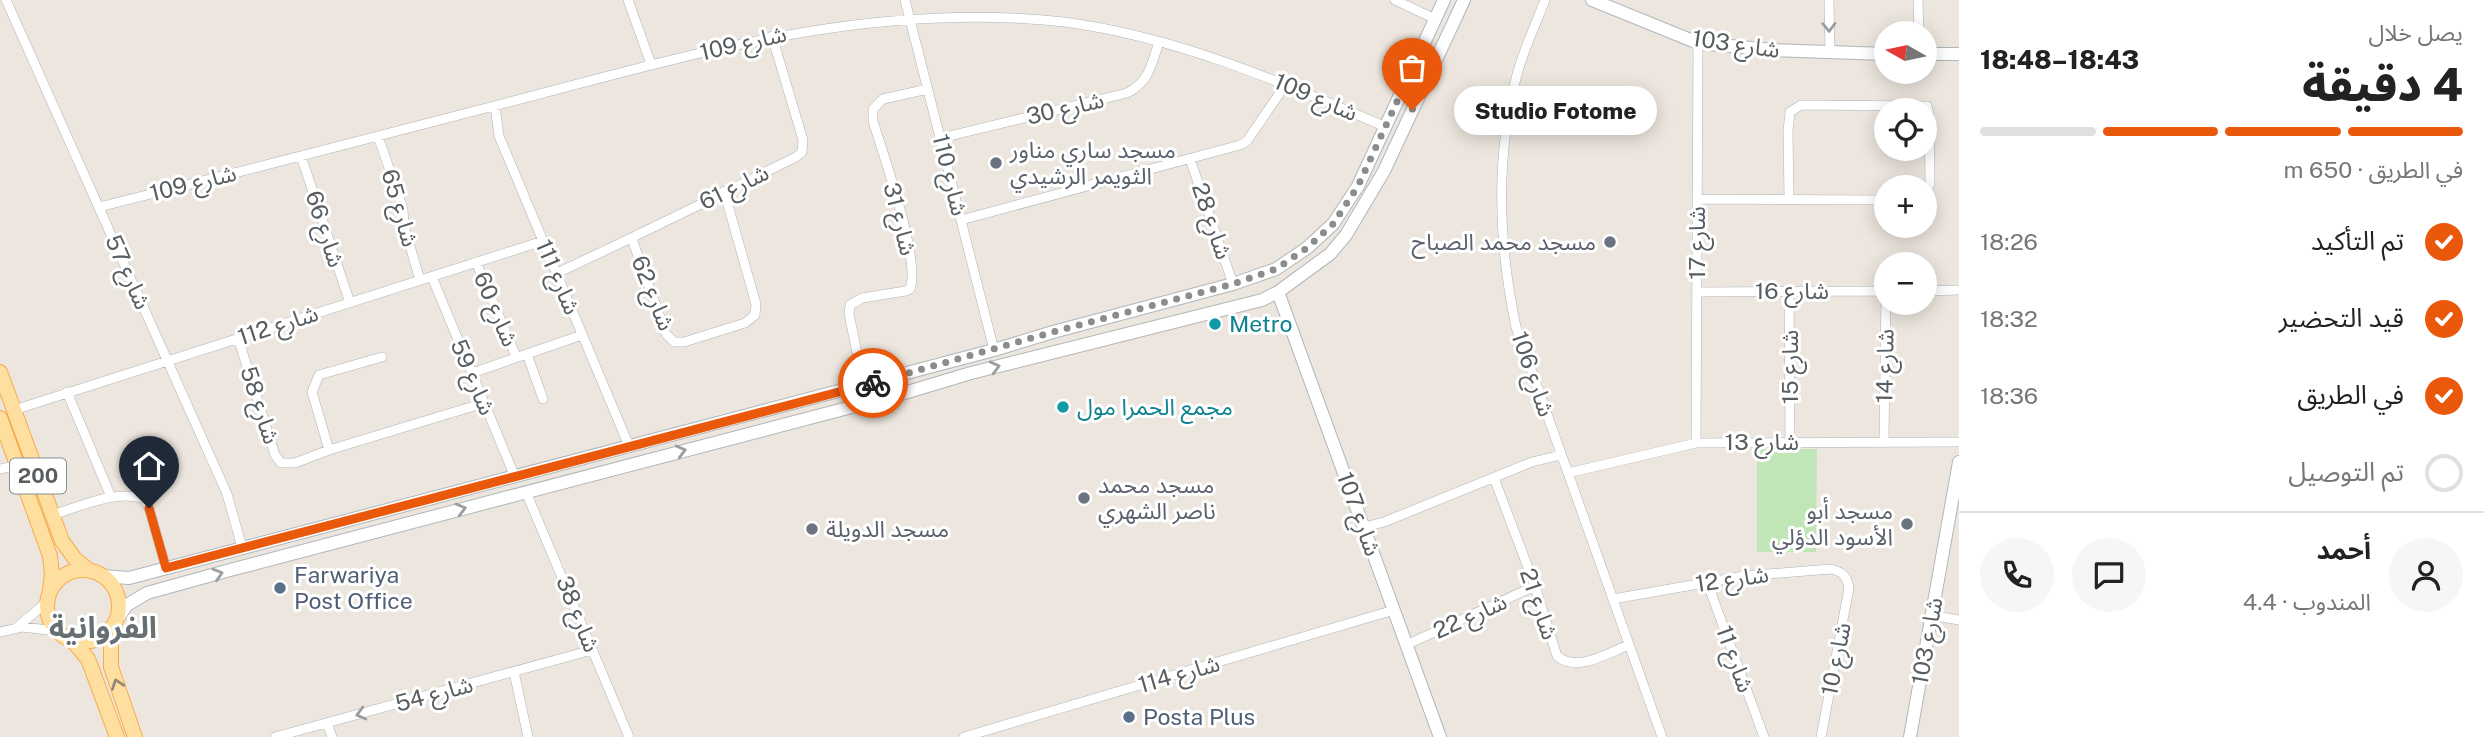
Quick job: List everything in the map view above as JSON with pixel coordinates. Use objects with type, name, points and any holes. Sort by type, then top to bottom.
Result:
[{"type":"main road","name":"200","points":[[0,372],[50,524],[52,563],[49,618],[57,631]]},
{"type":"main road","name":"200","points":[[0,418],[18,465],[50,524],[75,559],[109,582],[118,597],[118,614],[113,625],[111,667],[135,737]]},
{"type":"main road","points":[[48,599],[53,586],[69,573],[96,573]]},
{"type":"main road","points":[[72,640],[93,641],[113,625]]},
{"type":"main road","points":[[57,631],[72,640],[88,659],[117,737]]},
{"type":"street","name":"شارع 57","points":[[6,0],[227,494],[242,547]]},
{"type":"street","points":[[628,0],[652,64]]},
{"type":"street","name":"شارع 110","points":[[905,0],[994,350]]},
{"type":"street","points":[[1395,0],[1435,19]]},
{"type":"street","points":[[96,573],[129,578],[864,386],[1233,284],[1276,269],[1307,248],[1333,224],[1358,186],[1444,0]]},
{"type":"street","points":[[113,625],[127,606],[147,593],[953,378],[1262,300],[1278,292],[1330,254],[1346,235],[1384,171],[1464,0]]},
{"type":"street","name":"شارع 106","points":[[1545,0],[1519,69],[1510,105],[1503,152],[1502,242],[1516,327],[1659,736]]},
{"type":"street","name":"شارع 103","points":[[1592,0],[1698,43],[1734,48],[1874,54]]},
{"type":"street","points":[[1829,0],[1830,53]]},
{"type":"street","points":[[1918,0],[1919,21]]},
{"type":"street","name":"شارع 109","points":[[99,207],[652,64],[827,25],[910,17],[961,16],[1061,22],[1110,29],[1214,57],[1286,84],[1386,127]]},
{"type":"street","name":"شارع 61","points":[[557,273],[632,239],[802,152],[803,140],[772,36]]},
{"type":"street","name":"شارع 30","points":[[941,138],[1127,93],[1140,86],[1148,75],[1159,41]]},
{"type":"street","name":"شارع 17","points":[[1696,443],[1698,43]]},
{"type":"street","points":[[1937,54],[1959,54]]},
{"type":"street","points":[[1414,65],[1420,72],[1430,71]]},
{"type":"street","points":[[1406,82],[1416,81],[1421,90]]},
{"type":"street","points":[[961,220],[1190,159],[1247,141],[1286,84]]},
{"type":"street","name":"شارع 31","points":[[864,386],[849,314],[850,305],[862,298],[906,291],[910,289],[913,278],[908,242],[873,121],[873,109],[883,99],[928,89]]},
{"type":"street","points":[[1789,199],[1790,112],[1801,105],[1927,106],[1930,175]]},
{"type":"street","name":"شارع 111","points":[[495,106],[499,136],[629,446]]},
{"type":"street","name":"شارع 65","points":[[378,136],[403,209],[404,226],[420,280]]},
{"type":"street","name":"شارع 66","points":[[301,156],[350,303]]},
{"type":"street","name":"شارع 28","points":[[1190,159],[1233,284]]},
{"type":"street","name":"شارع 62","points":[[632,239],[666,334],[674,342],[684,342],[745,323],[755,315],[756,304],[723,191]]},
{"type":"street","points":[[1697,199],[1874,200]]},
{"type":"street","name":"شارع 112","points":[[14,410],[543,241]]},
{"type":"street","name":"شارع 60","points":[[476,262],[516,356]]},
{"type":"street","name":"شارع 59","points":[[432,276],[515,477]]},
{"type":"street","points":[[1937,290],[1959,290]]},
{"type":"street","name":"شارع 15","points":[[1789,291],[1790,442]]},
{"type":"street","name":"شارع 16","points":[[1697,292],[1874,291]]},
{"type":"street","name":"شارع 107","points":[[1278,292],[1440,737]]},
{"type":"street","points":[[1192,295],[1190,306],[1199,316]]},
{"type":"street","points":[[1168,301],[1179,313],[1175,322]]},
{"type":"street","name":"شارع 14","points":[[1884,441],[1886,315]]},
{"type":"street","name":"شارع 60","points":[[472,373],[582,335]]},
{"type":"street","name":"شارع 58","points":[[238,338],[275,456],[281,463],[296,463],[329,450],[484,403]]},
{"type":"street","name":"شارع 60","points":[[527,354],[543,399]]},
{"type":"street","points":[[329,450],[312,392],[314,383],[319,375],[382,357]]},
{"type":"street","points":[[951,362],[946,365],[946,370],[947,375],[953,378]]},
{"type":"street","points":[[67,392],[111,498]]},
{"type":"street","points":[[740,418],[751,423],[751,433]]},
{"type":"street","name":"شارع 13","points":[[1567,473],[1696,443],[1959,442]]},
{"type":"street","points":[[1364,527],[1384,522],[1532,462],[1561,455]]},
{"type":"street","name":"شارع 103","points":[[1910,737],[1931,615],[1953,527],[1959,462]]},
{"type":"street","points":[[0,470],[18,465]]},
{"type":"street","name":"شارع 21","points":[[1494,478],[1535,586],[1557,656],[1565,663],[1577,664],[1629,645]]},
{"type":"street","name":"شارع 38","points":[[526,492],[629,737]]},
{"type":"street","points":[[50,524],[111,498],[126,496],[145,499],[173,575],[178,583],[183,584]]},
{"type":"street","points":[[425,500],[436,504],[427,518]]},
{"type":"street","name":"شارع 12","points":[[1613,599],[1745,576],[1831,569],[1841,572],[1848,581]]},
{"type":"street","name":"شارع 10","points":[[1821,737],[1849,588],[1848,581]]},
{"type":"street","name":"شارع 11","points":[[1707,582],[1764,737]]},
{"type":"street","name":"شارع 22","points":[[1406,645],[1535,586]]},
{"type":"street","points":[[15,629],[48,599]]},
{"type":"street","name":"شارع 114","points":[[964,737],[1394,610]]},
{"type":"street","points":[[1931,615],[1959,620]]},
{"type":"street","points":[[0,632],[32,628],[57,631]]},
{"type":"street","name":"شارع 54","points":[[275,737],[592,650]]},
{"type":"street","points":[[514,672],[528,737]]},
{"type":"street","points":[[327,723],[332,737]]},
{"type":"green space","points":[[1757,449],[1817,449],[1816,552],[1757,552]]},
{"type":"way so far","points":[[873,383],[1233,284],[1276,269],[1307,248],[1333,224],[1358,186],[1406,82],[1411,80],[1420,85],[1421,90],[1412,110]]},
{"type":"place","name":"Studio Fotome","points":[[1412,110]]},
{"type":"place","name":"مسجد ساري مناور الثويمر الرشيدي","points":[[996,163]]},
{"type":"place","name":"مسجد محمد الصباح","points":[[1610,242]]},
{"type":"place","name":"Metro","points":[[1215,324]]},
{"type":"place","name":"مجمع الحمرا مول","points":[[1063,407]]},
{"type":"place","name":"مسجد محمد ناصر الشهري","points":[[1084,498]]},
{"type":"place","name":"مسجد أبو الأسود الدؤلي","points":[[1907,524]]},
{"type":"place","name":"مسجد الدويلة","points":[[812,529]]},
{"type":"place","name":"Farwariya Post Office","points":[[280,588]]},
{"type":"place","name":"Posta Plus","points":[[1129,717]]},
{"type":"district","name":"الفروانية","points":[[103,628]]},
{"type":"route","points":[[149,508],[166,568],[873,383]]}]
